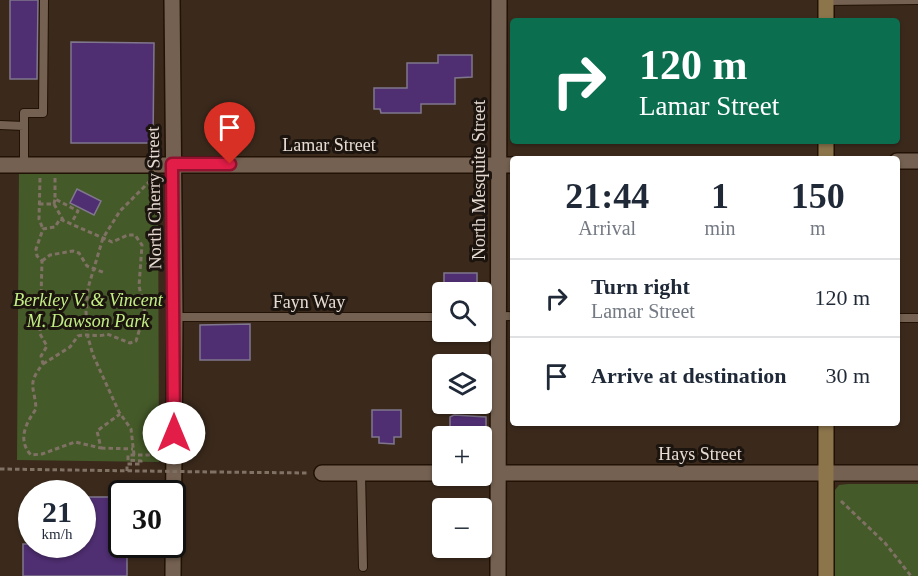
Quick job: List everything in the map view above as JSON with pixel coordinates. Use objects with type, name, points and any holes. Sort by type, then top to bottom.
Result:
[{"type":"main road","points":[[826,0],[826,18]]},
{"type":"main road","points":[[826,426],[826,576]]},
{"type":"street","name":"North Cherry Street","points":[[172,0],[175,317],[173,576]]},
{"type":"street","name":"North Mesquite Street","points":[[498,576],[505,316],[506,165],[499,0]]},
{"type":"street","points":[[900,161],[918,161]]},
{"type":"street","name":"Lamar Street","points":[[0,165],[506,165]]},
{"type":"street","points":[[322,473],[432,473]]},
{"type":"street","name":"Hays Street","points":[[492,473],[918,473]]},
{"type":"lane","points":[[24,165],[24,113],[43,113],[44,0]]},
{"type":"lane","points":[[826,0],[918,0]]},
{"type":"lane","points":[[0,125],[24,126]]},
{"type":"lane","name":"Fayn Way","points":[[175,317],[432,317]]},
{"type":"lane","points":[[900,318],[918,318]]},
{"type":"lane","points":[[361,473],[363,567]]},
{"type":"path","points":[[40,173],[39,219],[43,229],[36,249],[37,256],[42,261],[40,334],[47,346],[41,356],[43,364]]},
{"type":"path","points":[[55,173],[54,204],[63,220]]},
{"type":"path","points":[[134,455],[131,429],[120,414],[93,356],[87,333],[87,300],[93,268],[103,238],[120,211],[155,176]]},
{"type":"path","points":[[55,198],[78,211],[71,223]]},
{"type":"path","points":[[39,204],[54,204]]},
{"type":"path","points":[[43,229],[55,227],[57,221],[63,220],[112,242],[128,235],[135,235],[140,241],[139,286],[145,312],[136,340],[130,343],[106,333],[100,337],[87,333],[78,336],[70,347],[43,364],[33,378],[31,388],[36,409],[26,422],[24,440],[27,450],[31,455],[42,454],[75,442],[101,448],[133,449]]},
{"type":"path","points":[[42,261],[50,255],[73,251],[79,253],[87,266],[105,273]]},
{"type":"path","points":[[101,448],[97,432],[120,414]]},
{"type":"path","points":[[128,471],[128,464],[141,464],[141,461],[128,460],[128,455],[158,455]]},
{"type":"path","points":[[0,469],[322,473]]},
{"type":"path","points":[[835,499],[839,500],[885,543],[911,576]]},
{"type":"green space","name":"Berkley V. & Vincent M. Dawson Park","points":[[19,171],[148,171],[158,179],[159,462],[17,460]]},
{"type":"green space","points":[[918,484],[918,576],[833,576],[835,490],[839,485]]},
{"type":"building","points":[[10,0],[38,0],[37,79],[10,79]]},
{"type":"building","points":[[71,42],[154,43],[153,143],[71,143]]},
{"type":"building","points":[[438,55],[472,55],[472,77],[455,78],[455,104],[421,104],[421,113],[381,113],[380,109],[374,109],[374,88],[407,88],[407,63],[438,63]]},
{"type":"building","points":[[77,189],[101,201],[94,215],[70,203]]},
{"type":"building","points":[[444,273],[477,273],[477,282],[444,282]]},
{"type":"building","points":[[250,324],[250,360],[200,360],[200,325]]},
{"type":"building","points":[[372,410],[401,410],[401,437],[394,437],[394,444],[379,443],[379,437],[372,437]]},
{"type":"building","points":[[454,415],[486,417],[486,426],[450,426],[450,417]]},
{"type":"building","points":[[96,497],[108,497],[108,558],[127,558],[127,576],[23,576],[23,558],[96,558]]},
{"type":"route","points":[[174,433],[175,317],[172,164],[230,164]]}]
